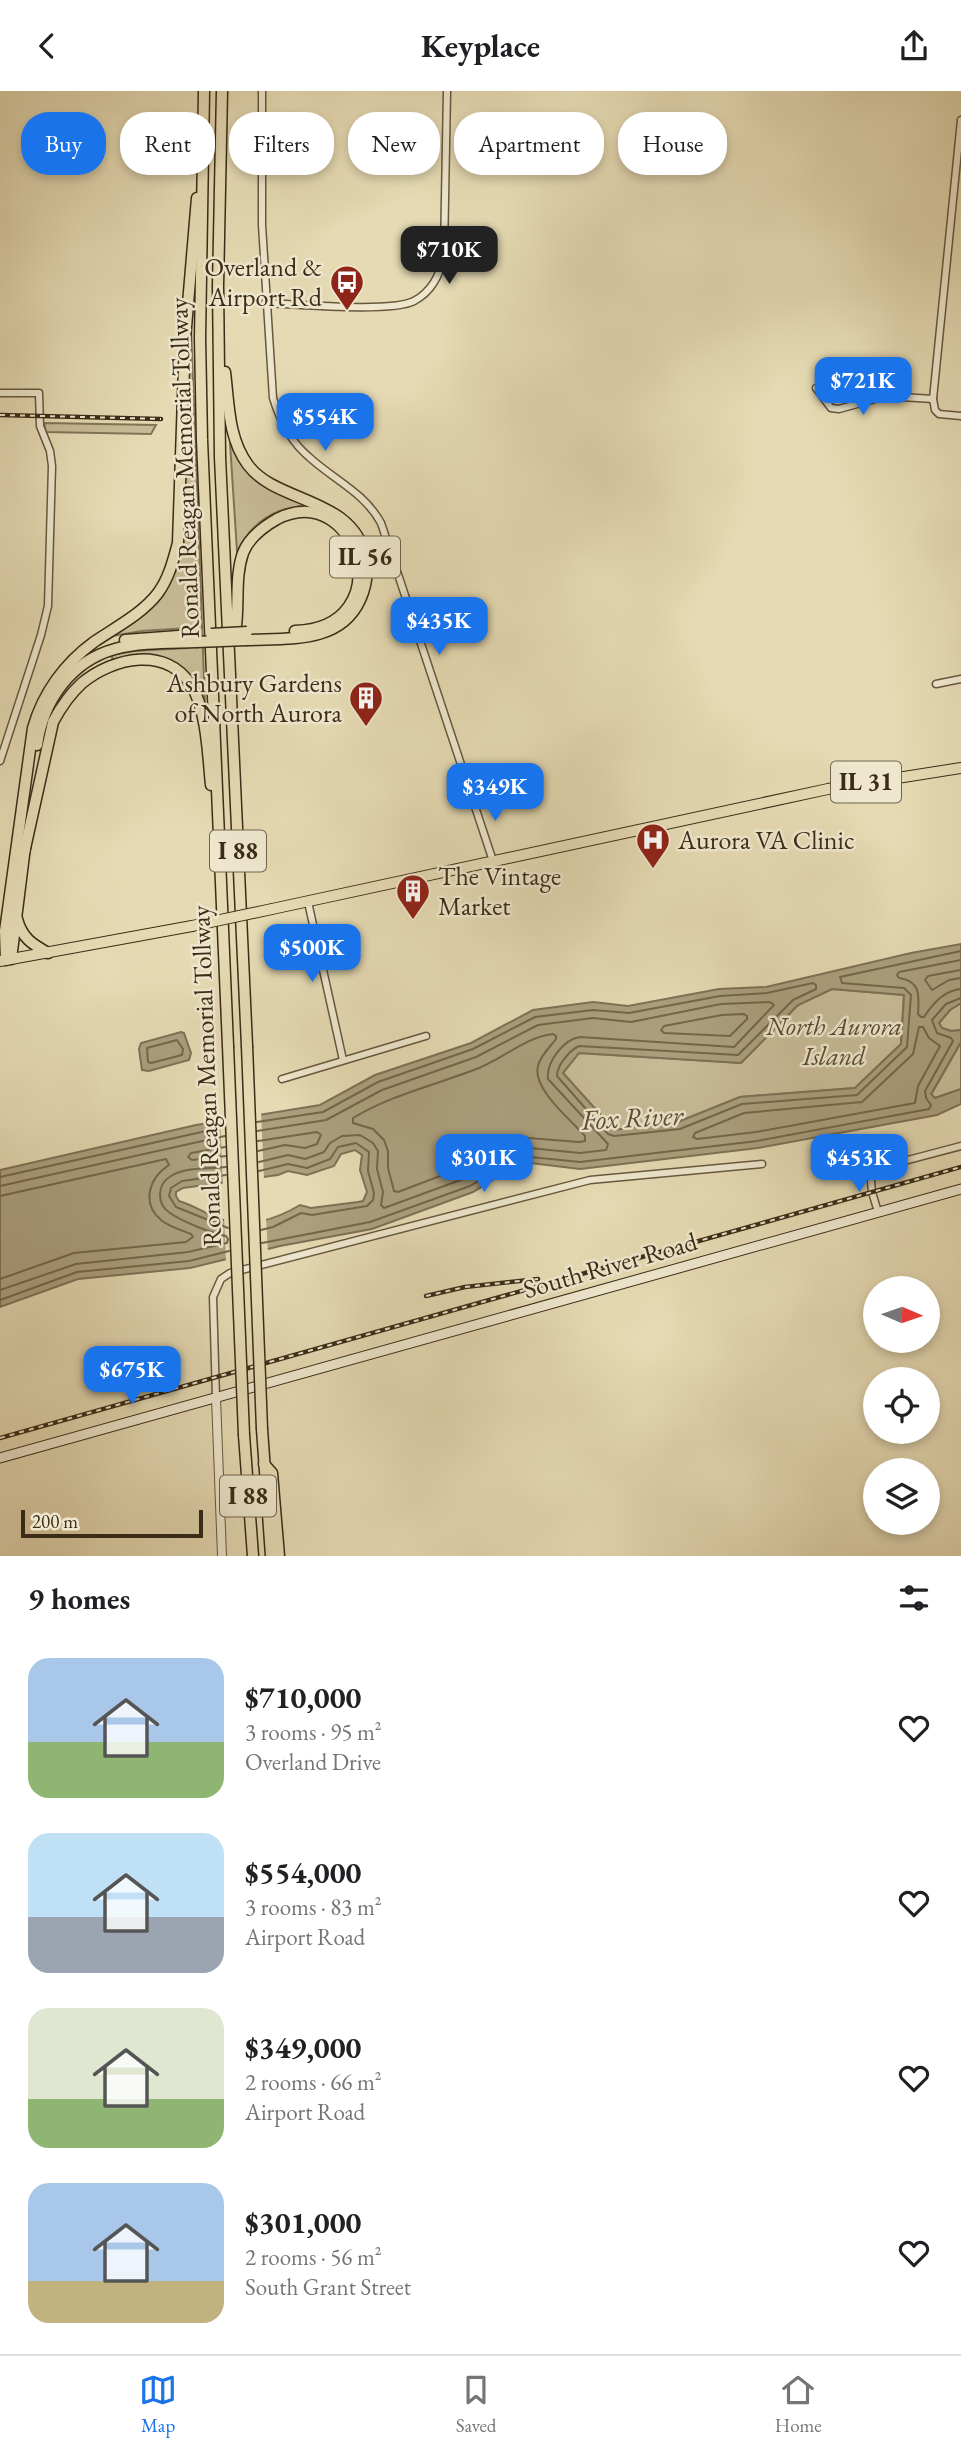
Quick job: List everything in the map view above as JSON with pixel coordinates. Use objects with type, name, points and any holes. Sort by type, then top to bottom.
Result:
[{"type":"highway","name":"Ronald Reagan Memorial Tollway","points":[[204,91],[204,112]]},
{"type":"highway","name":"Ronald Reagan Memorial Tollway","points":[[222,91],[220,457],[262,1429],[271,1556]]},
{"type":"highway","name":"Ronald Reagan Memorial Tollway","points":[[203,175],[200,338],[202,428],[244,1435],[253,1556]]},
{"type":"highway","points":[[5,960],[3,936],[33,728],[39,708],[59,676],[92,644],[139,611],[158,593],[170,571],[178,543],[186,339],[196,203],[203,175]]},
{"type":"highway","name":"IL 56","points":[[16,917],[38,740],[45,712],[66,678],[79,667],[113,650],[135,645],[196,638],[310,637],[328,632],[343,623],[361,598],[367,580],[366,562],[363,546],[352,529],[338,516],[269,481],[250,468],[238,450],[231,427],[219,324]]},
{"type":"highway","points":[[230,656],[236,627],[237,581],[243,552],[251,539],[264,526],[285,515],[312,513],[329,519],[351,541],[358,556],[357,590],[346,609],[333,621],[318,627],[247,636]]},
{"type":"highway","points":[[59,676],[108,644],[142,637],[196,638]]},
{"type":"highway","points":[[24,853],[48,736],[61,707],[77,688],[97,673],[132,659],[165,663],[185,677],[193,688],[202,714],[211,791],[219,826]]},
{"type":"highway","points":[[5,960],[16,917]]},
{"type":"highway","points":[[16,917],[30,943],[48,953]]},
{"type":"highway","name":"I 88","points":[[264,1464],[272,1473],[279,1556]]},
{"type":"main road","name":"IL 31","points":[[5,960],[308,902],[828,789],[961,768]]},
{"type":"main road","name":"South River Road","points":[[0,1458],[961,1189]]},
{"type":"street","points":[[262,91],[265,303],[270,383],[279,419],[302,452],[357,492],[381,523],[493,861]]},
{"type":"street","points":[[265,303],[391,307],[413,302],[432,287],[439,276],[444,253],[447,91]]},
{"type":"street","points":[[961,120],[933,399],[937,412],[961,416]]},
{"type":"street","points":[[816,388],[831,408],[839,409],[886,396],[933,399]]},
{"type":"street","points":[[0,393],[39,393],[40,426],[50,451],[52,466],[49,594],[41,635],[0,761]]},
{"type":"street","points":[[936,684],[961,679]]},
{"type":"street","points":[[308,902],[343,1060]]},
{"type":"street","points":[[282,1079],[426,1035]]},
{"type":"street","points":[[878,1212],[872,1192],[870,1170],[961,1146]]},
{"type":"street","points":[[222,1556],[213,1297],[221,1279],[230,1273],[590,1180],[762,1164]]},
{"type":"green space","points":[[190,326],[205,706],[177,670],[159,657],[147,655],[113,660],[111,655],[188,648],[187,628],[112,636],[175,572],[182,546]]},
{"type":"green space","points":[[44,423],[156,425],[151,434],[46,432]]},
{"type":"green space","points":[[230,443],[242,464],[316,509],[297,507],[271,515],[249,533],[237,551]]},
{"type":"green space","name":"North Aurora Island","points":[[832,989],[904,995],[901,1044],[855,1088],[740,1097],[678,1122],[614,1130],[563,1073],[579,1053],[741,1063],[798,1005]]},
{"type":"green space","points":[[961,1003],[961,1030],[941,1028],[939,1023],[950,1010]]},
{"type":"green space","points":[[961,1042],[961,1089],[935,1098],[931,1095]]},
{"type":"water","points":[[961,944],[961,1003],[950,1010],[939,1023],[942,1028],[951,1031],[961,1030],[961,1042],[931,1094],[935,1098],[961,1089],[961,1104],[937,1115],[758,1148],[580,1169],[522,1162],[473,1192],[372,1229],[280,1246],[190,1268],[78,1279],[0,1307],[0,1170],[196,1125],[320,1105],[375,1075],[471,1043],[533,1010],[593,1002],[628,1006],[719,989],[766,987]],"holes":[[[832,989],[904,995],[901,1044],[855,1088],[740,1097],[678,1122],[614,1130],[563,1073],[579,1053],[741,1063],[798,1005]],[[355,1150],[362,1155],[360,1170],[367,1192],[363,1201],[311,1208],[300,1205],[262,1221],[241,1223],[215,1217],[179,1201],[176,1196],[176,1192],[183,1188],[278,1175],[288,1171],[307,1175],[334,1166],[341,1154]]]},
{"type":"water","points":[[184,1033],[191,1053],[189,1060],[149,1071],[142,1070],[139,1049],[141,1043]]},
{"type":"pier","points":[[261,1110],[264,1180],[223,1187],[220,1118]]},
{"type":"pier","points":[[224,1216],[241,1219],[266,1218],[268,1252],[226,1263]]},
{"type":"railway","points":[[0,415],[161,419]]},
{"type":"railway","points":[[0,1438],[961,1167]]},
{"type":"railway","points":[[426,1296],[465,1287],[538,1279]]},
{"type":"place","name":"Overland & Airport Rd","points":[[347,312]]},
{"type":"place","name":"Ashbury Gardens of North Aurora","points":[[366,728]]},
{"type":"place","name":"Aurora VA Clinic","points":[[653,870]]},
{"type":"place","name":"The Vintage Market","points":[[413,921]]},
{"type":"water label","name":"Fox River","points":[[632,1117]]}]
